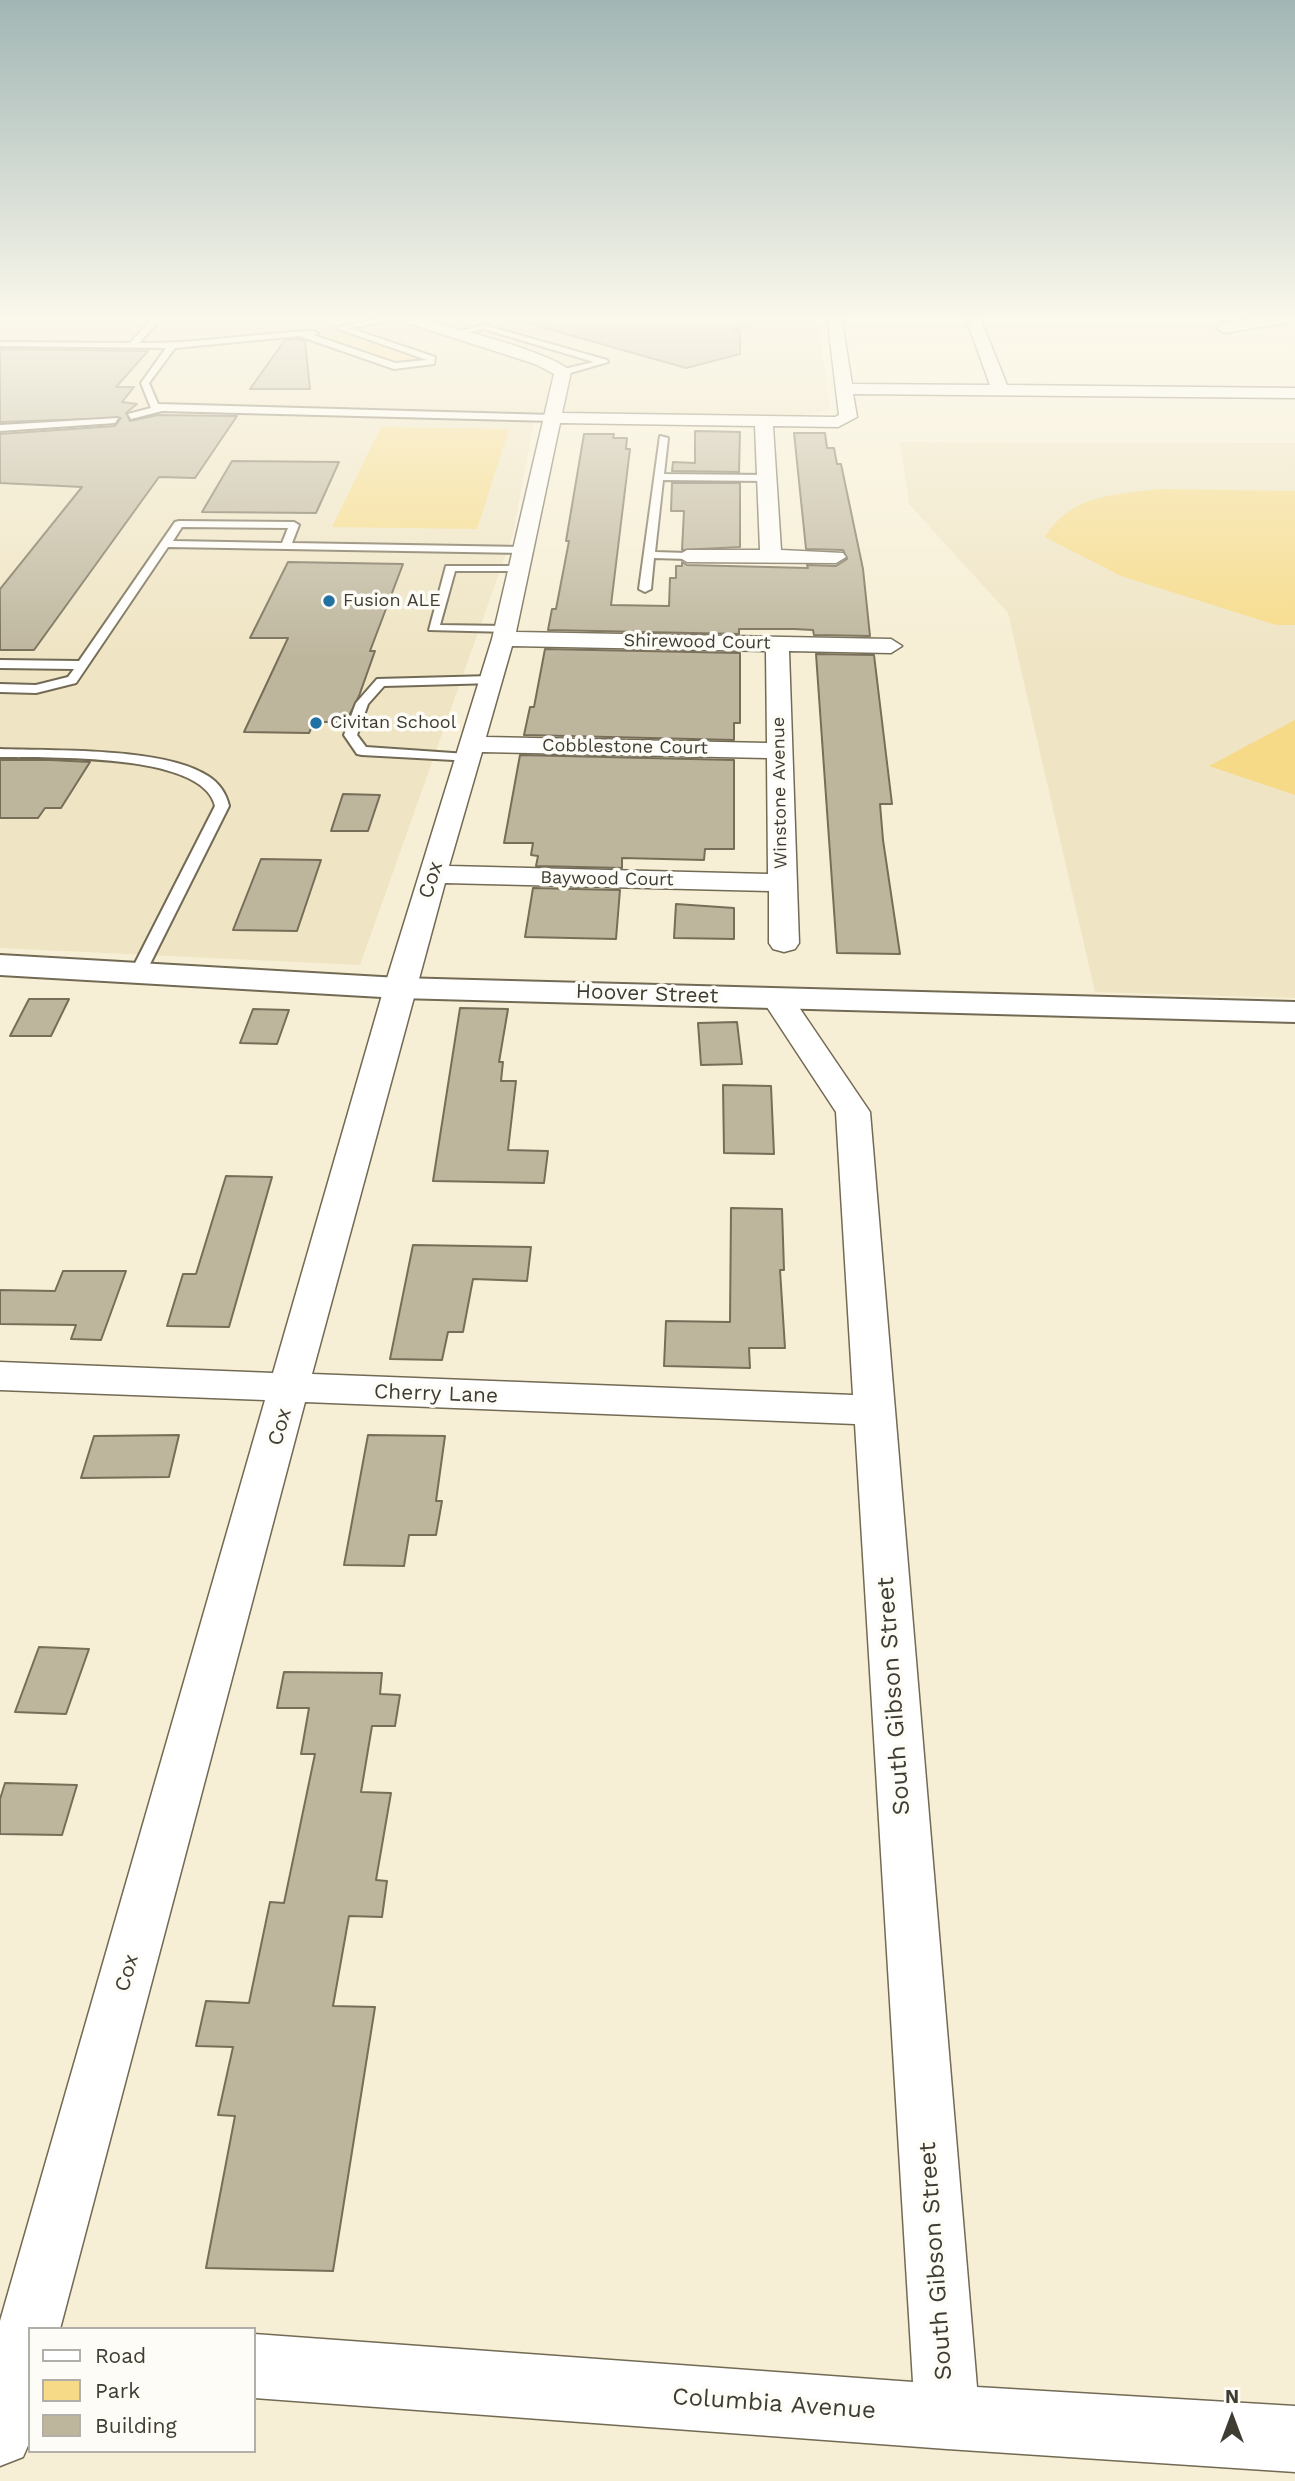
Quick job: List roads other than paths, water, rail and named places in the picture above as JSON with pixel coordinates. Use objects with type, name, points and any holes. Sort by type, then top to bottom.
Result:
[{"type":"street","name":"Cox","points":[[0,2434],[17,2349],[290,1388],[398,988],[504,635],[550,431]]},
{"type":"street","points":[[764,431],[771,556]]},
{"type":"street","points":[[687,555],[836,557]]},
{"type":"street","name":"Shirewood Court","points":[[504,635],[891,646]]},
{"type":"street","name":"Winstone Avenue","points":[[777,644],[784,943]]},
{"type":"street","name":"Cobblestone Court","points":[[470,751],[779,751]]},
{"type":"street","name":"Baywood Court","points":[[433,874],[782,883]]},
{"type":"street","name":"Hoover Street","points":[[0,965],[398,988],[1295,1012]]},
{"type":"street","name":"South Gibson Street","points":[[777,998],[853,1112],[947,2417]]},
{"type":"street","name":"Cherry Lane","points":[[0,1376],[873,1410]]},
{"type":"street","name":"Columbia Avenue","points":[[256,2366],[947,2417],[1295,2439]]},
{"type":"lane","points":[[645,589],[663,438]]},
{"type":"lane","points":[[658,477],[767,478]]},
{"type":"lane","points":[[0,688],[53,686],[72,680],[179,524],[294,525],[286,546]]},
{"type":"lane","points":[[165,544],[286,546],[521,559]]},
{"type":"lane","points":[[649,555],[687,555]]},
{"type":"lane","points":[[504,635],[433,628],[450,568],[521,559]]},
{"type":"lane","points":[[0,664],[83,665]]},
{"type":"lane","points":[[470,751],[362,751],[350,734],[362,703],[380,682],[491,680]]},
{"type":"lane","points":[[0,753],[114,758],[167,764],[199,776],[217,790],[222,806],[138,973]]},
{"type":"place","name":"Fusion ALE","points":[[329,601]]},
{"type":"place","name":"Civitan School","points":[[316,723]]}]
